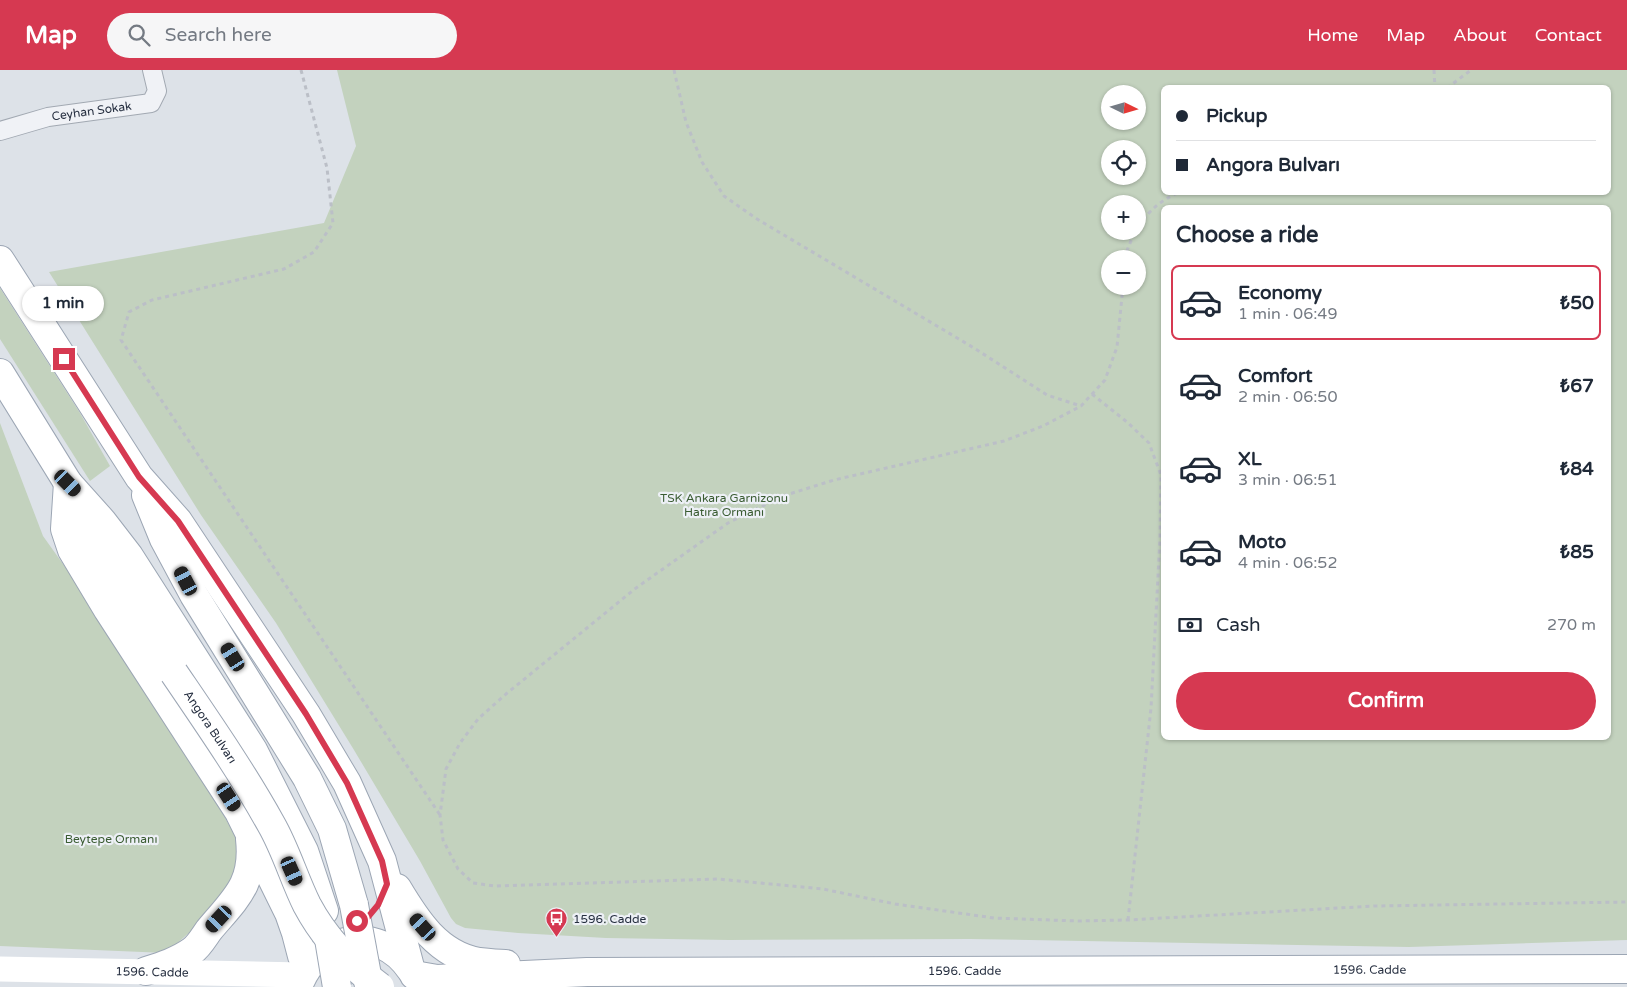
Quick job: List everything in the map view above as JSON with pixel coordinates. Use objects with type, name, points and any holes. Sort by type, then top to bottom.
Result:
[{"type":"main road","points":[[0,260],[139,477],[178,521],[306,714],[347,783],[384,873],[414,976]]},
{"type":"main road","name":"Angora Bulvarı","points":[[0,373],[68,483],[97,514],[130,556],[253,750],[304,851],[324,911],[337,987]]},
{"type":"main road","points":[[139,477],[164,539],[194,595],[307,778],[332,829],[354,905],[370,987]]},
{"type":"main road","name":"Angora Bulvarı","points":[[68,483],[84,534],[237,768],[272,826],[307,905],[328,939],[349,962],[380,987]]},
{"type":"main road","name":"Angora Bulvarı","points":[[68,483],[65,529],[72,550],[108,610],[239,812],[290,913],[302,956],[302,977]]},
{"type":"main road","points":[[146,971],[170,963],[194,950],[228,909],[241,891],[248,874],[252,858],[249,835]]},
{"type":"main road","points":[[290,913],[303,924],[313,927],[332,927],[368,917],[378,905],[384,873]]},
{"type":"main road","points":[[384,873],[414,918],[431,936],[457,955],[477,962],[587,972]]},
{"type":"main road","points":[[302,977],[319,954],[334,945],[350,940],[367,940],[384,945],[398,955],[414,976]]},
{"type":"main road","name":"1596. Cadde","points":[[0,969],[146,971],[302,977]]},
{"type":"main road","name":"1596. Cadde","points":[[414,976],[446,979],[587,972],[1627,969]]},
{"type":"main road","points":[[619,987],[627,979],[648,972]]},
{"type":"main road","points":[[0,975],[13,987]]},
{"type":"street","name":"Ceyhan Sokak","points":[[0,131],[48,117],[151,103],[157,92],[152,70]]},
{"type":"path","points":[[301,70],[327,168],[333,223],[314,252],[284,269],[152,300],[129,312],[121,340],[440,815]]},
{"type":"path","points":[[674,70],[689,130],[702,162],[724,196],[756,219],[974,348],[1048,395],[1081,406]]},
{"type":"path","points":[[1434,70],[1435,85]]},
{"type":"path","points":[[1451,85],[1471,70]]},
{"type":"path","points":[[1146,216],[1151,209],[1173,195]]},
{"type":"path","points":[[1122,295],[1117,347],[1105,380],[1081,406],[1043,426],[1004,441],[834,480],[783,496],[728,523],[636,588],[506,694],[478,719],[460,743],[446,769],[440,815],[443,840],[458,869],[473,883],[495,886],[718,879],[823,889],[895,904],[994,918],[1078,921],[1128,920],[1374,906],[1627,902]]},
{"type":"path","points":[[1092,394],[1127,422],[1149,443],[1161,475],[1160,538],[1151,708],[1128,920]]},
{"type":"green space","name":"TSK Ankara Garnizonu Hatıra Ormanı","points":[[337,70],[1627,70],[1627,940],[1409,947],[970,939],[729,940],[606,938],[465,928],[456,924],[451,918],[420,861],[276,623],[201,515],[49,272],[324,223],[356,146]]},
{"type":"green space","points":[[0,288],[80,413],[110,466],[90,481],[0,339]]},
{"type":"green space","name":"Beytepe Ormanı","points":[[0,423],[43,536],[103,620],[212,793],[237,840],[237,870],[229,885],[191,931],[166,953],[0,946]]},
{"type":"place","name":"1596. Cadde","points":[[557,938]]},
{"type":"route","points":[[64,359],[139,477],[178,521],[306,714],[347,783],[382,861],[387,884],[378,905],[368,917],[357,921]]}]
